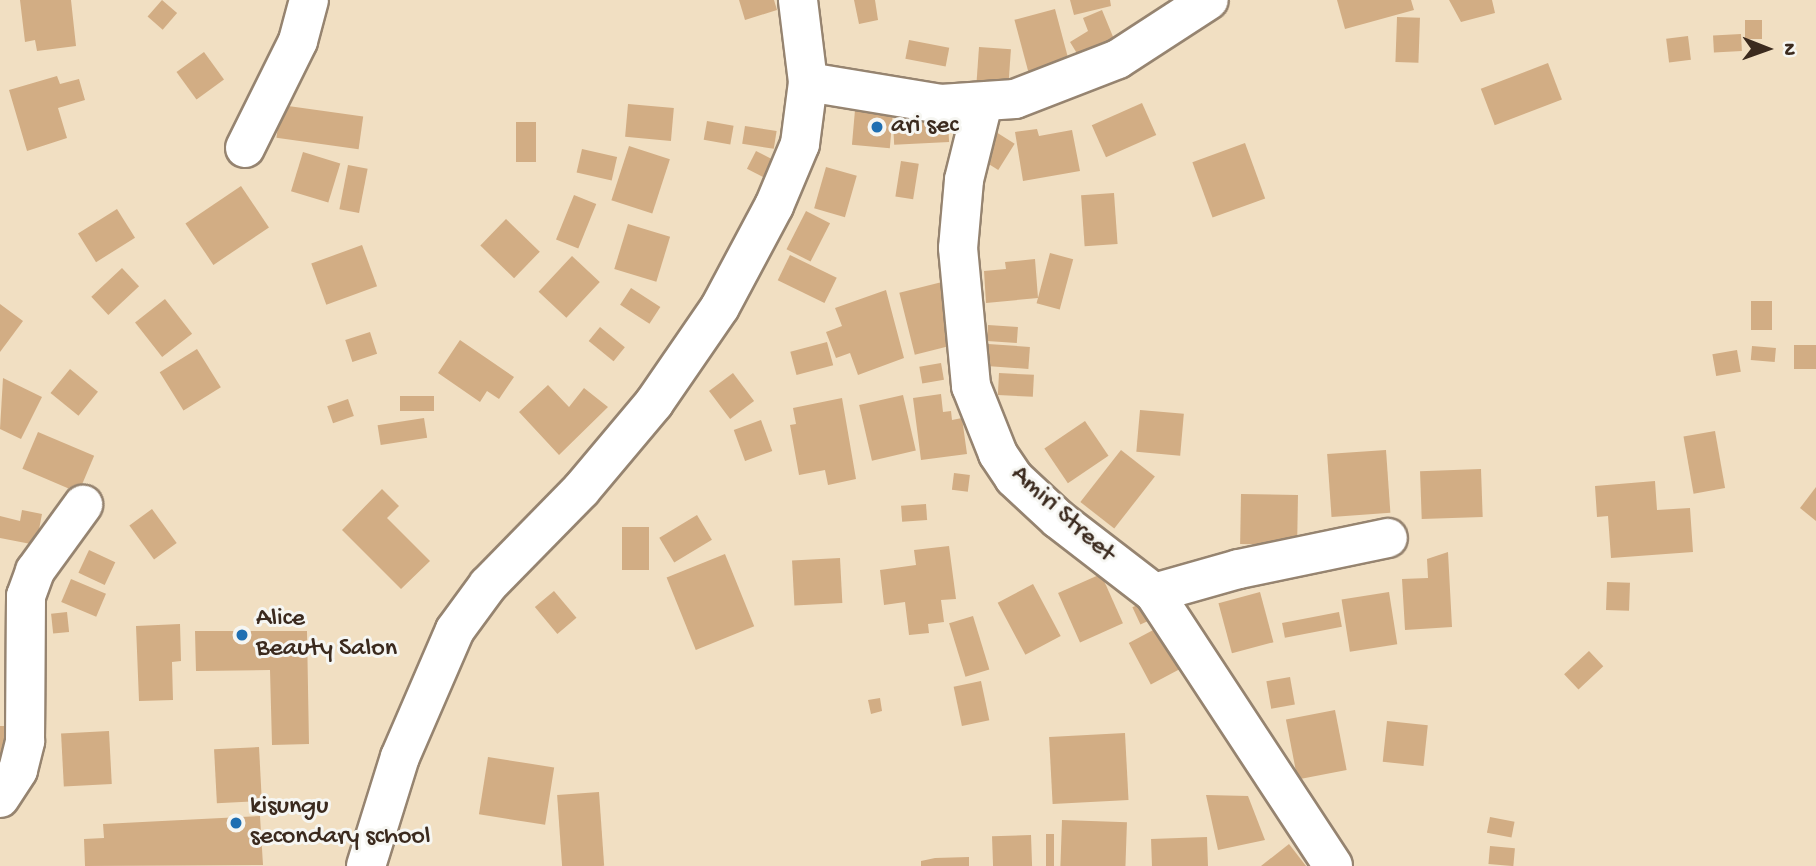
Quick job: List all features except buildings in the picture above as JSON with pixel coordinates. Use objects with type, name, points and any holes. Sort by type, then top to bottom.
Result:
[{"type":"street","points":[[245,148],[298,41],[309,0]]},
{"type":"street","points":[[366,866],[400,757],[455,630],[488,585],[581,490],[654,402],[720,307],[774,206],[800,144],[808,82],[798,0]]},
{"type":"street","points":[[808,82],[942,104],[1015,99],[1118,59],[1209,0]]},
{"type":"street","name":"Amiri Street","points":[[984,103],[964,180],[958,248],[971,386],[979,413],[1014,478],[1084,540],[1154,593],[1333,866]]},
{"type":"street","points":[[0,798],[18,770],[25,741],[26,596],[35,571],[83,505]]},
{"type":"street","points":[[1154,593],[1239,569],[1388,538]]},
{"type":"place","name":"ari sec","points":[[877,127]]},
{"type":"place","name":"Alice Beauty Salon","points":[[242,635]]},
{"type":"place","name":"kisungu secondary school","points":[[236,823]]}]
